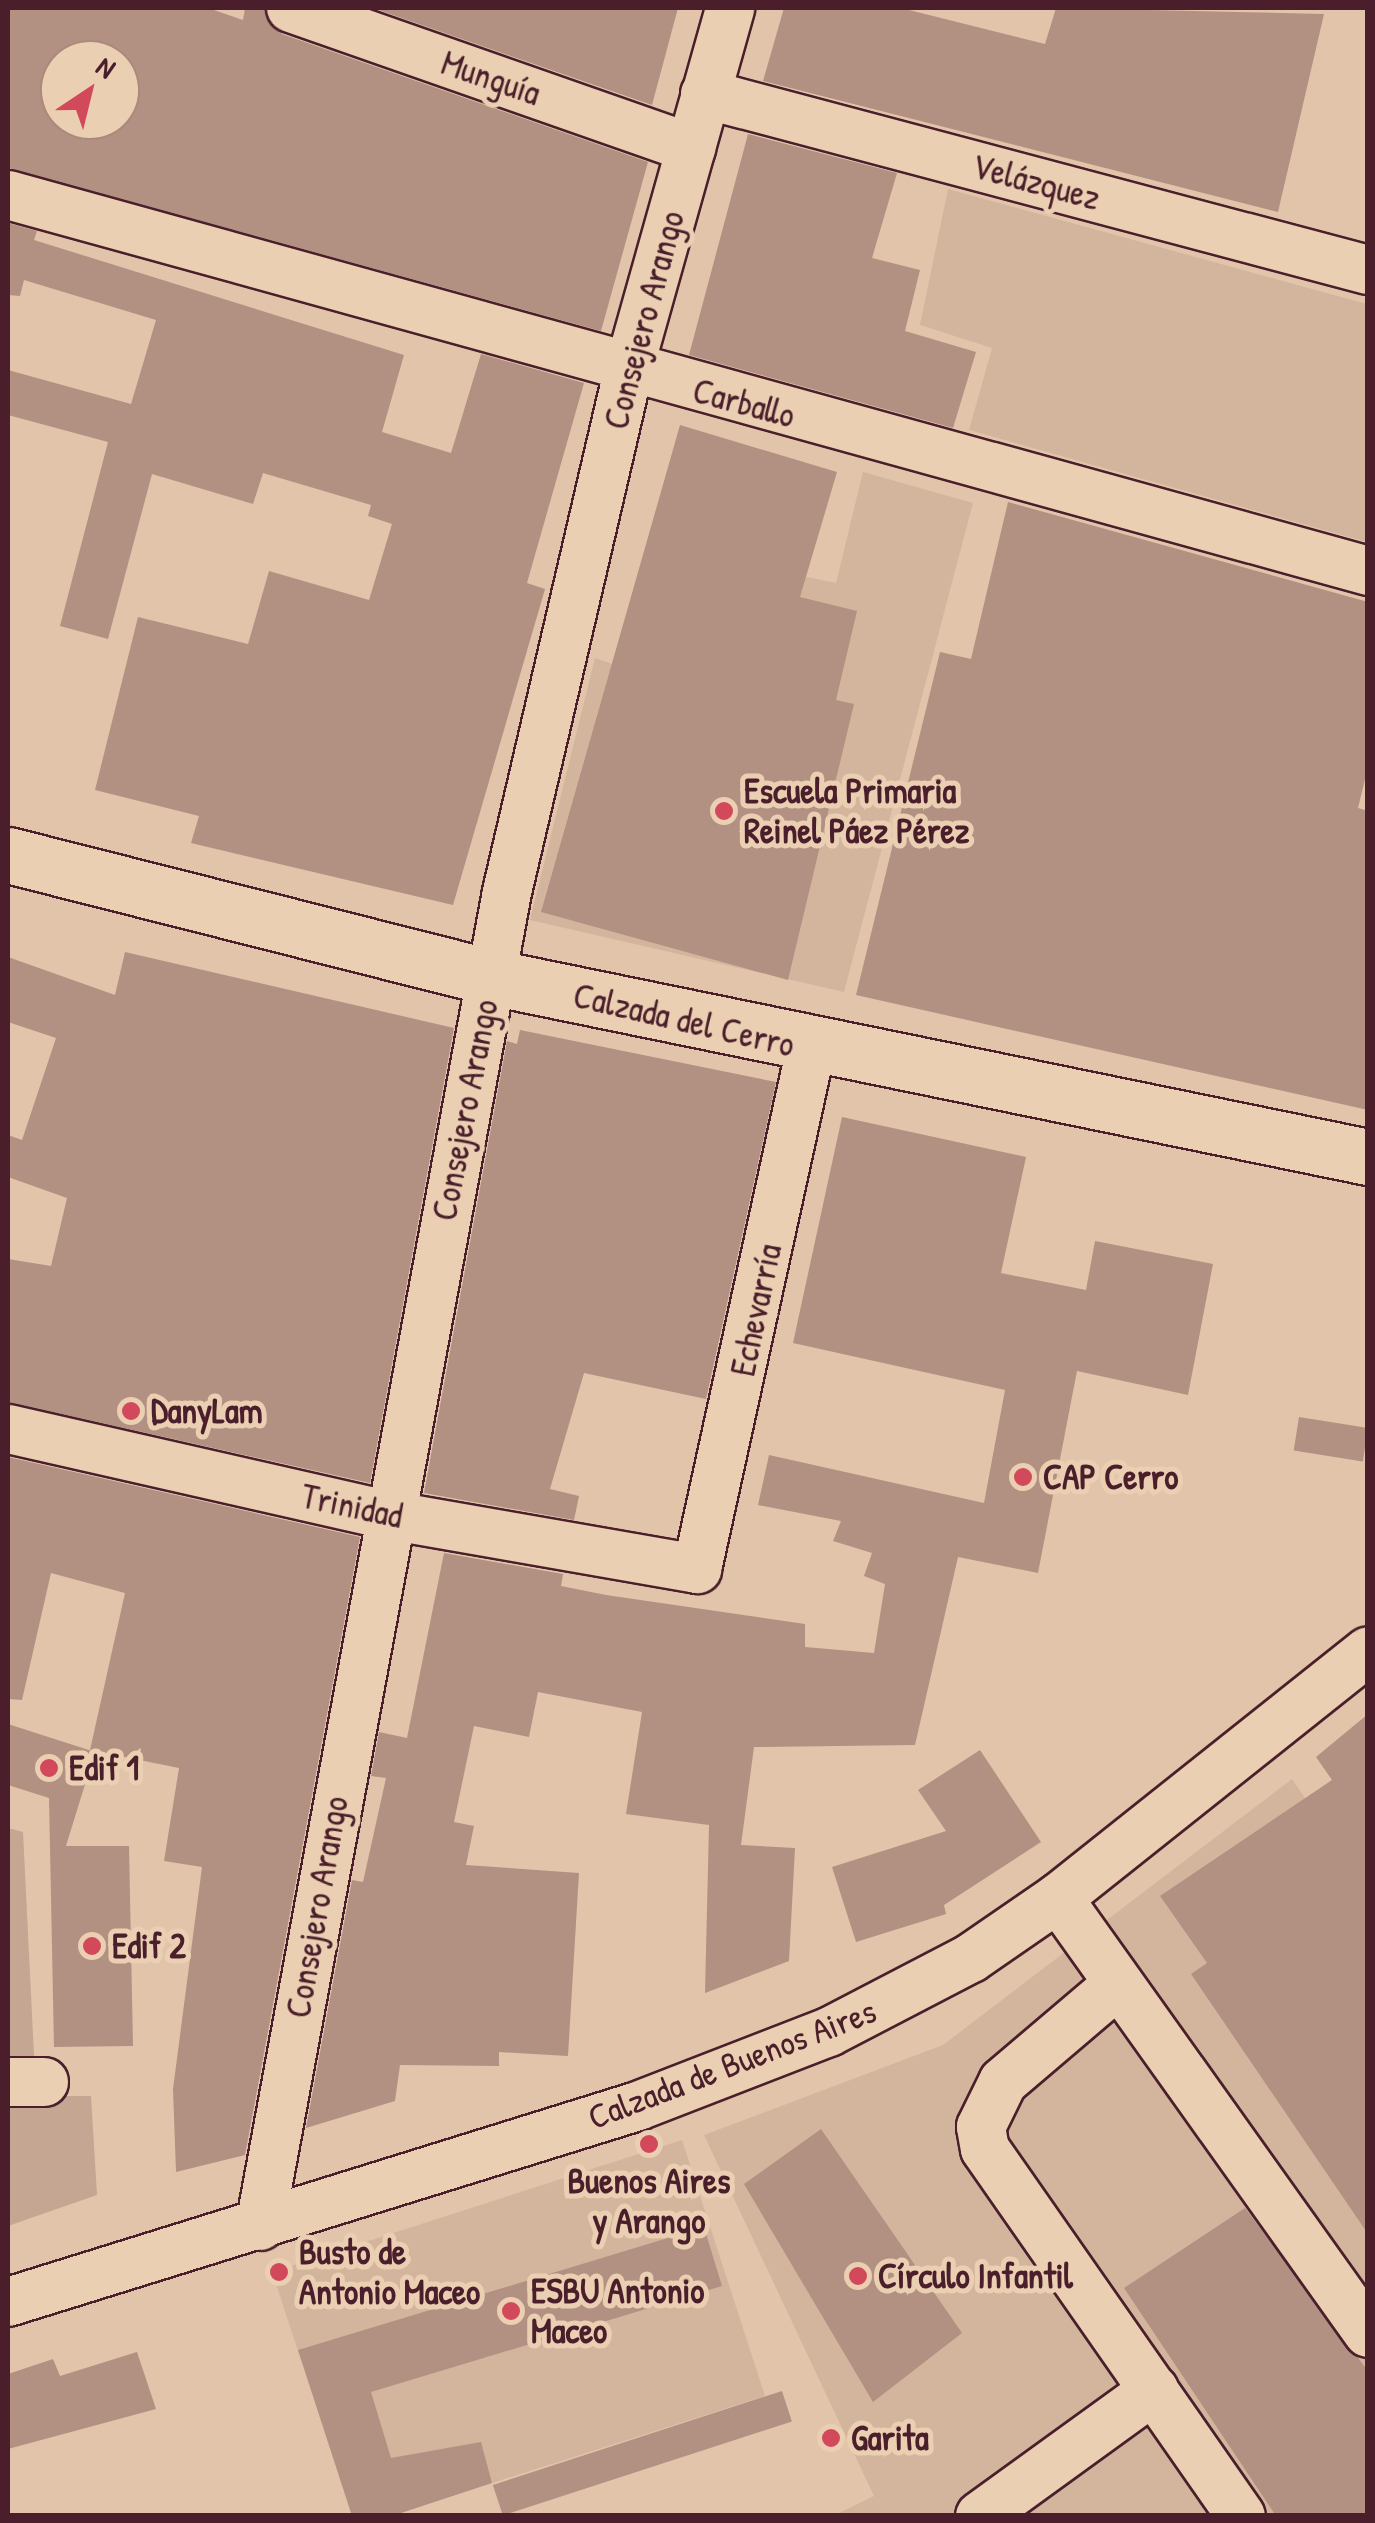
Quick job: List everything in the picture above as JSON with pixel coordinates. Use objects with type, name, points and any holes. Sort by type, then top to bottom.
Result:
[{"type":"main road","name":"Calzada del Cerro","points":[[8,856],[491,977],[810,1048],[1368,1157]]},
{"type":"street","name":"Munguía","points":[[292,8],[691,148]]},
{"type":"street","name":"Consejero Arango","points":[[260,2226],[388,1515],[491,977],[628,372],[730,8]]},
{"type":"street","name":"Velázquez","points":[[705,94],[1368,270]]},
{"type":"street","name":"Carballo","points":[[8,195],[628,372],[1368,571]]},
{"type":"street","name":"Echevarría","points":[[697,1569],[810,1048]]},
{"type":"street","name":"Trinidad","points":[[8,1429],[388,1515],[697,1569]]},
{"type":"street","name":"Calzada de Buenos Aires","points":[[8,2302],[638,2106],[829,2032],[972,1958],[1058,1898],[1368,1651]]},
{"type":"street","points":[[1058,1898],[1368,2333]]},
{"type":"street","points":[[1118,1984],[1034,2049],[989,2100],[981,2127],[985,2148],[1241,2516]]},
{"type":"street","points":[[980,2516],[1154,2390]]},
{"type":"shaded area","points":[[948,189],[1367,304],[1367,542],[969,430],[992,348],[920,325]]},
{"type":"shaded area","name":"Escuela Primaria Reinel Páez Pérez","points":[[863,472],[973,503],[844,992],[530,920],[595,658],[720,702],[753,566],[836,583]]},
{"type":"shaded area","points":[[1292,1779],[1367,1890],[1367,2515],[835,2515],[874,2496],[704,2135],[943,2045]]},
{"type":"shaded area","points":[[8,1828],[23,1832],[36,2096],[91,2096],[97,2195],[8,2226]]},
{"type":"shaded area","name":"ESBU Antonio Maceo","points":[[682,2140],[765,2396],[392,2515],[352,2515],[272,2272]]},
{"type":"building","points":[[8,8],[208,8],[243,20],[245,8],[264,8],[282,34],[648,162],[601,331],[8,168]]},
{"type":"building","points":[[373,8],[678,8],[652,105]]},
{"type":"building","points":[[784,8],[901,8],[1045,44],[1056,8],[1324,14],[1278,212],[763,81]]},
{"type":"building","points":[[748,134],[897,173],[872,258],[920,270],[905,331],[976,352],[953,428],[689,355]]},
{"type":"building","points":[[8,223],[37,231],[34,240],[404,355],[382,432],[451,453],[481,354],[584,383],[527,583],[545,589],[453,905],[191,843],[199,816],[95,790],[138,617],[248,644],[269,571],[369,600],[392,524],[368,516],[371,505],[263,473],[253,504],[152,474],[108,639],[60,626],[108,442],[8,415],[8,370],[131,404],[156,320],[24,280],[20,296],[8,295]]},
{"type":"building","name":"Escuela Primaria Reinel Páez Pérez","points":[[680,425],[837,472],[800,597],[857,611],[836,700],[854,704],[788,980],[541,912]]},
{"type":"building","points":[[1008,502],[1368,602],[1368,767],[1358,808],[1368,811],[1368,1110],[856,995],[940,652],[971,659]]},
{"type":"building","points":[[125,952],[454,1028],[370,1483],[8,1402],[8,1259],[51,1266],[67,1198],[8,1177],[8,1135],[22,1140],[56,1038],[8,1022],[8,957],[115,995]]},
{"type":"building","points":[[520,1030],[776,1082],[706,1399],[584,1373],[550,1489],[579,1496],[574,1520],[424,1493],[507,1041],[517,1044]]},
{"type":"building","points":[[842,1117],[1026,1157],[1001,1273],[1086,1290],[1095,1241],[1213,1264],[1188,1395],[1077,1371],[1038,1573],[958,1557],[915,1745],[754,1747],[741,1845],[795,1848],[789,1961],[705,1993],[709,1825],[626,1814],[642,1712],[538,1692],[529,1737],[474,1726],[454,1822],[474,1826],[466,1865],[579,1873],[568,2056],[499,2052],[499,2066],[400,2065],[395,2101],[306,2128],[352,1880],[363,1882],[386,1778],[371,1776],[379,1732],[407,1738],[444,1553],[563,1574],[561,1586],[606,1595],[805,1624],[805,1647],[874,1653],[885,1584],[864,1576],[872,1553],[833,1541],[841,1521],[758,1505],[769,1455],[984,1503],[1005,1390],[793,1343]]},
{"type":"building","points":[[1299,1417],[1368,1428],[1363,1462],[1294,1451]]},
{"type":"building","points":[[8,1457],[360,1537],[245,2155],[176,2172],[173,2089],[202,1867],[164,1861],[179,1768],[90,1750],[125,1593],[51,1573],[22,1700],[8,1699]]},
{"type":"building","points":[[1368,1714],[1368,2234],[1191,1974],[1207,1963],[1160,1896],[1332,1780],[1316,1757]]},
{"type":"building","name":"Edif 2","points":[[8,1724],[95,1752],[66,1846],[129,1846],[133,2046],[54,2047],[49,1798],[8,1785]]},
{"type":"building","points":[[980,1750],[1041,1842],[944,1905],[946,1914],[856,1942],[832,1867],[946,1831],[918,1790]]},
{"type":"building","points":[[821,2129],[962,2333],[873,2402],[744,2184]]},
{"type":"building","points":[[1245,2208],[1368,2371],[1368,2516],[1276,2516],[1124,2288]]},
{"type":"building","points":[[704,2227],[722,2286],[371,2392],[391,2458],[481,2442],[492,2483],[392,2516],[352,2516],[298,2350]]},
{"type":"building","points":[[137,2352],[156,2409],[8,2449],[8,2374],[53,2359],[60,2376]]},
{"type":"building","points":[[782,2391],[792,2421],[503,2515],[493,2485]]},
{"type":"place","name":"Escuela Primaria Reinel Páez Pérez","points":[[724,811]]},
{"type":"place","name":"DanyLam","points":[[131,1411]]},
{"type":"place","name":"CAP Cerro","points":[[1023,1477]]},
{"type":"place","name":"Edif 1","points":[[49,1768]]},
{"type":"place","name":"Edif 2","points":[[92,1946]]},
{"type":"place","name":"Buenos Aires y Arango","points":[[649,2144]]},
{"type":"place","name":"Busto de Antonio Maceo","points":[[279,2272]]},
{"type":"place","name":"Círculo Infantil","points":[[858,2276]]},
{"type":"place","name":"ESBU Antonio Maceo","points":[[511,2311]]},
{"type":"place","name":"Garita","points":[[831,2438]]}]
